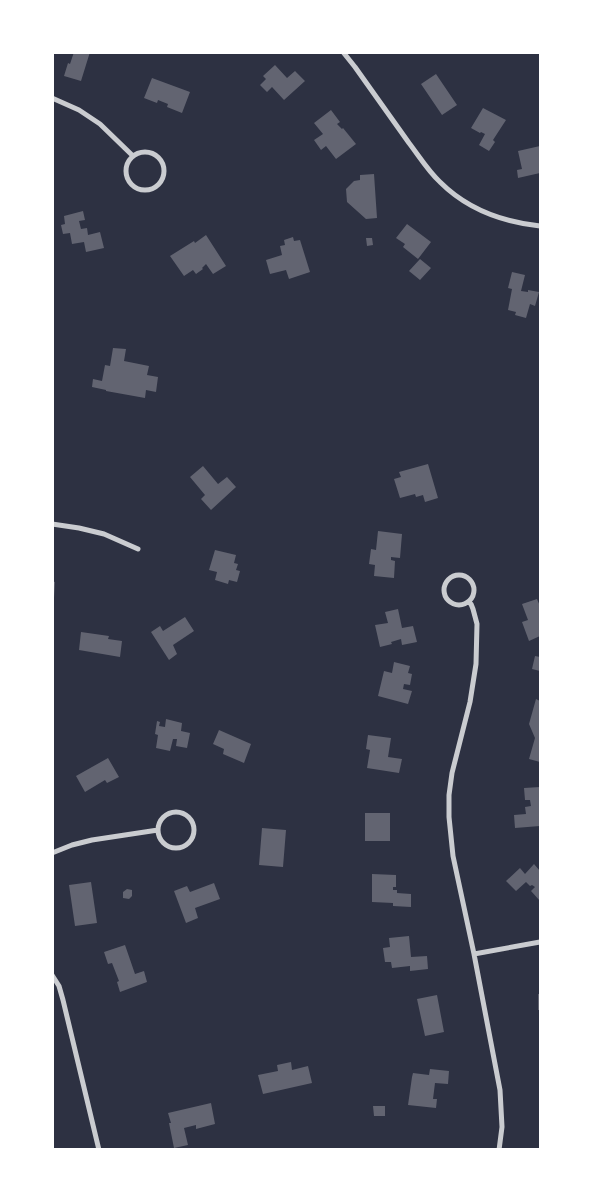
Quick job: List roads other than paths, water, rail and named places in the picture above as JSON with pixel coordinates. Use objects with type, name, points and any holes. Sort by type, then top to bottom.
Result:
[{"type":"street","points":[[343,52],[439,182],[463,201],[491,215],[540,226]]},
{"type":"street","points":[[52,98],[79,110],[100,124],[133,156]]},
{"type":"street","points":[[145,152],[157,156],[161,160],[165,172],[160,184],[156,188],[144,191],[137,189],[127,180],[126,167],[133,156],[145,152]]},
{"type":"street","points":[[52,524],[104,534],[138,549]]},
{"type":"street","points":[[458,576],[463,576],[471,582],[473,595],[468,602],[458,605],[453,604],[446,597],[444,587],[446,582],[458,576]]},
{"type":"street","points":[[468,602],[471,604],[477,624],[476,664],[470,702],[452,773],[449,817],[452,856],[474,954],[500,1090],[502,1127],[500,1150]]},
{"type":"street","points":[[177,812],[188,816],[194,826],[194,832],[189,843],[178,848],[166,845],[159,836],[158,830],[159,824],[166,815],[177,812]]},
{"type":"street","points":[[52,853],[92,840],[158,830]]},
{"type":"street","points":[[474,954],[540,942]]},
{"type":"street","points":[[52,975],[59,986],[63,1000],[99,1150]]}]
